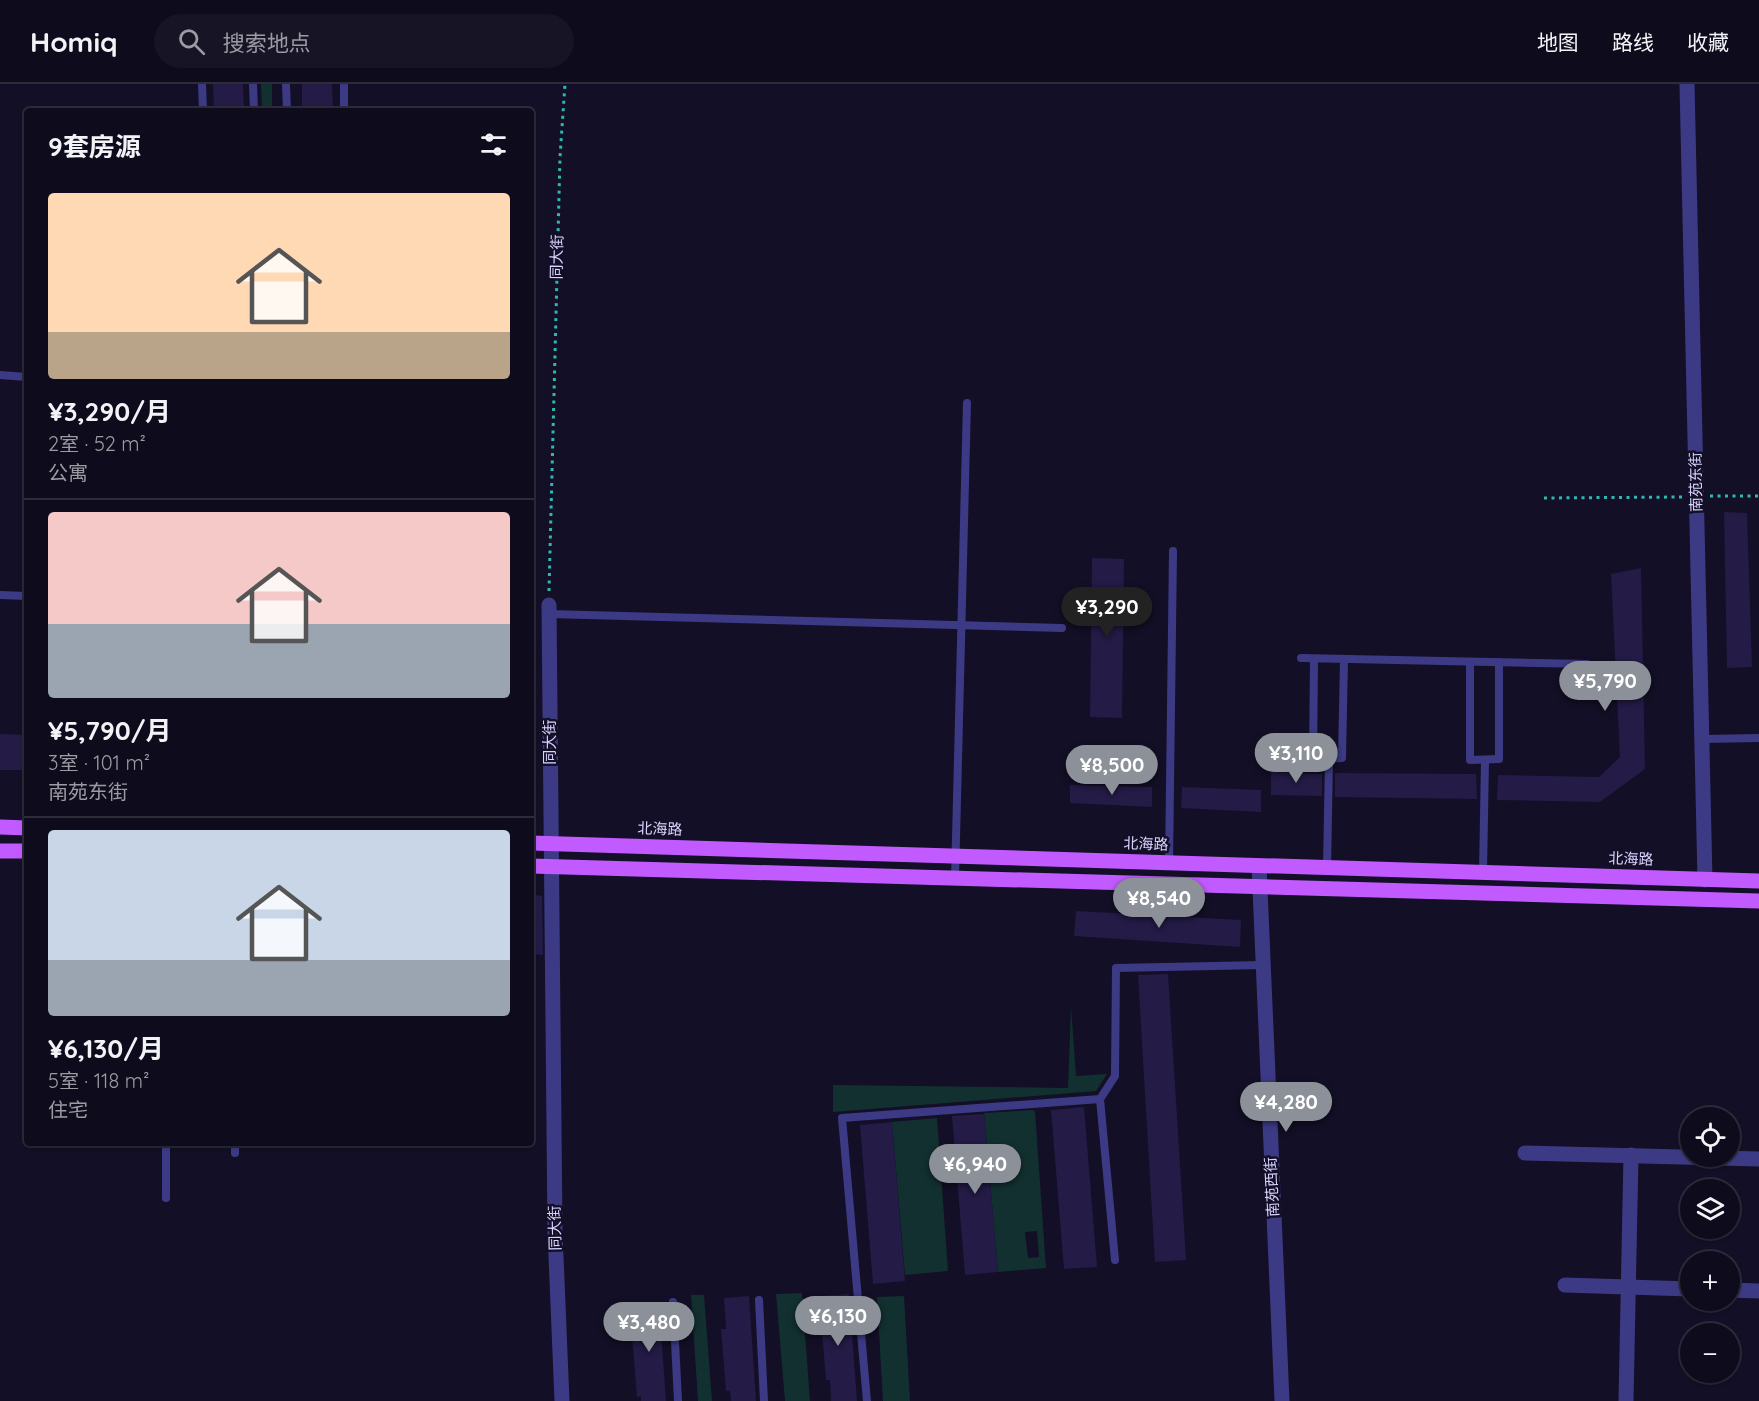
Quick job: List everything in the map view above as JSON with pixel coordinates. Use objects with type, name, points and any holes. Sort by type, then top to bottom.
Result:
[{"type":"main road","points":[[0,827],[24,828]]},
{"type":"main road","name":"北海路","points":[[534,843],[1759,881]]},
{"type":"main road","points":[[0,851],[24,851]]},
{"type":"main road","points":[[534,866],[1759,901]]},
{"type":"street","name":"南苑东街","points":[[1687,84],[1706,880]]},
{"type":"street","name":"同大街","points":[[549,609],[555,1232],[562,1401]]},
{"type":"street","name":"南苑西街","points":[[1259,866],[1282,1401]]},
{"type":"street","points":[[1525,1153],[1759,1159]]},
{"type":"street","points":[[1626,1401],[1631,1155]]},
{"type":"street","points":[[1565,1286],[1680,1288]]},
{"type":"street","points":[[1740,1290],[1759,1291]]},
{"type":"lane","points":[[202,84],[202,108]]},
{"type":"lane","points":[[253,84],[254,108]]},
{"type":"lane","points":[[286,84],[286,108]]},
{"type":"lane","points":[[344,84],[345,108]]},
{"type":"lane","points":[[0,375],[24,377]]},
{"type":"lane","points":[[955,878],[967,403]]},
{"type":"lane","points":[[1170,863],[1173,551]]},
{"type":"lane","points":[[0,595],[24,596]]},
{"type":"lane","points":[[549,609],[1062,628]]},
{"type":"lane","points":[[1301,658],[1587,664]]},
{"type":"lane","points":[[1314,659],[1313,759],[1342,758],[1344,659]]},
{"type":"lane","points":[[1470,662],[1470,760],[1499,759],[1499,662]]},
{"type":"lane","points":[[1702,739],[1759,738]]},
{"type":"lane","points":[[1327,868],[1329,759]]},
{"type":"lane","points":[[1483,873],[1485,760]]},
{"type":"lane","points":[[1115,1260],[1100,1099],[1116,1076],[1116,968],[1262,965]]},
{"type":"lane","points":[[867,1401],[842,1118],[1100,1099]]},
{"type":"lane","points":[[166,1146],[166,1198]]},
{"type":"lane","points":[[235,1146],[235,1153]]},
{"type":"lane","points":[[759,1300],[764,1401]]},
{"type":"lane","points":[[673,1302],[678,1401]]},
{"type":"path","name":"同大街","points":[[549,609],[560,157],[565,84]]},
{"type":"path","points":[[1544,498],[1759,496]]},
{"type":"green space","points":[[261,84],[272,84],[272,108],[262,108]]},
{"type":"green space","points":[[1071,1006],[1076,1076],[1107,1074],[1096,1091],[833,1112],[833,1085],[1068,1088]]},
{"type":"green space","points":[[1033,1110],[1035,1112],[1046,1268],[998,1272],[984,1113]],"holes":[[[1037,1231],[1039,1257],[1028,1258],[1025,1232]]]},
{"type":"green space","points":[[937,1118],[948,1271],[905,1275],[892,1122]]},
{"type":"green space","points":[[802,1293],[810,1401],[785,1401],[776,1294]]},
{"type":"green space","points":[[691,1295],[704,1295],[712,1401],[698,1401]]},
{"type":"green space","points":[[904,1296],[910,1401],[883,1401],[877,1297]]},
{"type":"building","points":[[213,84],[243,84],[244,108],[214,108]]},
{"type":"building","points":[[302,84],[332,84],[333,108],[302,108]]},
{"type":"building","points":[[1724,512],[1747,513],[1752,667],[1727,668]]},
{"type":"building","points":[[1092,558],[1124,559],[1122,718],[1090,717]]},
{"type":"building","points":[[1641,568],[1645,769],[1600,802],[1497,800],[1498,775],[1599,777],[1620,757],[1611,574]]},
{"type":"building","points":[[0,734],[24,735],[24,770],[0,770]]},
{"type":"building","points":[[1271,772],[1322,774],[1322,796],[1271,795]]},
{"type":"building","points":[[1335,773],[1476,774],[1477,799],[1335,797]]},
{"type":"building","points":[[1070,785],[1152,787],[1152,807],[1070,803]]},
{"type":"building","points":[[1182,787],[1261,790],[1261,812],[1181,808]]},
{"type":"building","points":[[534,895],[542,896],[543,955],[534,954]]},
{"type":"building","points":[[1076,911],[1241,920],[1240,947],[1074,936]]},
{"type":"building","points":[[1168,974],[1186,1260],[1155,1262],[1138,975]]},
{"type":"building","points":[[1084,1107],[1097,1267],[1064,1269],[1051,1110]]},
{"type":"building","points":[[984,1114],[998,1272],[965,1275],[952,1116]]},
{"type":"building","points":[[892,1122],[905,1281],[873,1284],[860,1125]]},
{"type":"building","points":[[849,1294],[857,1401],[831,1401],[830,1380],[826,1380],[819,1296]]},
{"type":"building","points":[[749,1296],[756,1401],[731,1401],[730,1391],[726,1391],[721,1329],[726,1329],[724,1298]]},
{"type":"building","points":[[659,1302],[666,1401],[641,1401],[641,1396],[637,1397],[632,1335],[637,1335],[635,1304]]}]
